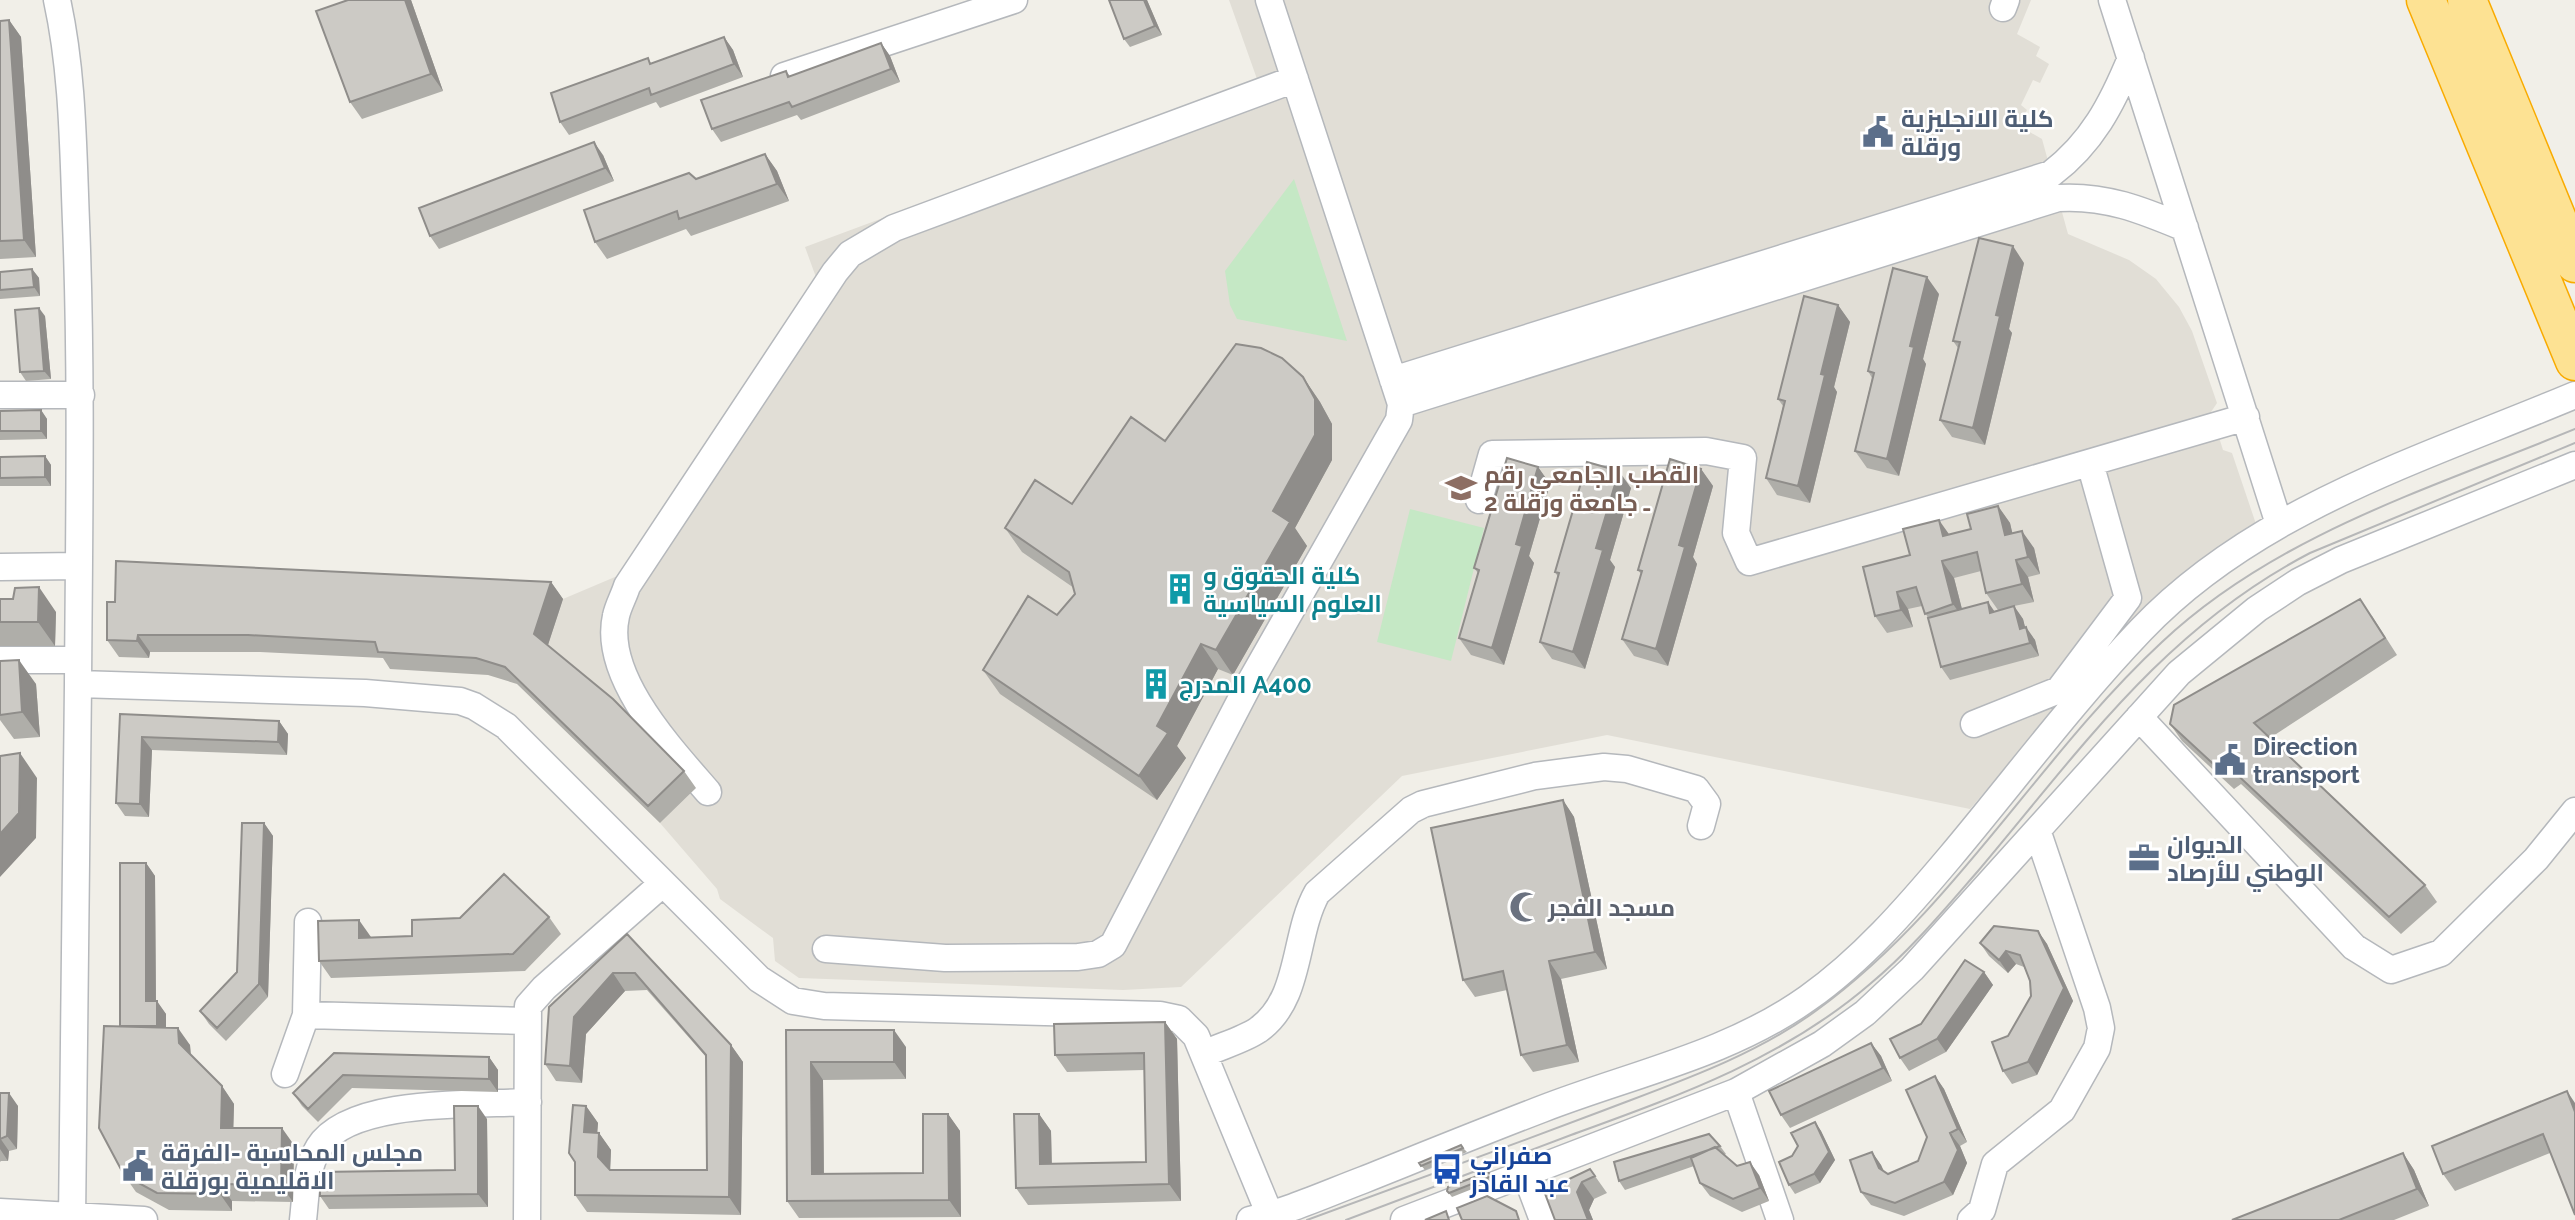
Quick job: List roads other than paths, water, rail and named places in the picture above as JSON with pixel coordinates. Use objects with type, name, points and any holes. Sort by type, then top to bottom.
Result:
[{"type":"highway","points":[[2426,0],[2575,361]]},
{"type":"highway","points":[[2467,0],[2575,263]]},
{"type":"street","points":[[57,0],[64,30],[72,124],[81,395],[72,1218]]},
{"type":"street","points":[[784,76],[1014,0]]},
{"type":"street","points":[[826,949],[945,958],[1078,957],[1098,954],[1113,945],[1248,686],[1399,420],[1397,392],[1269,0]]},
{"type":"street","points":[[2112,0],[2279,524]]},
{"type":"street","points":[[1397,392],[2052,174],[2075,156],[2099,125],[2131,58]]},
{"type":"street","points":[[708,792],[643,712],[626,678],[616,649],[615,618],[628,586],[835,272],[850,254],[894,228],[1295,79]]},
{"type":"street","points":[[1397,392],[2058,198],[2102,198],[2132,206],[2185,228]]},
{"type":"street","points":[[0,395],[81,395]]},
{"type":"street","points":[[0,660],[78,672],[442,698],[474,706],[506,726],[629,846],[662,884],[759,979],[793,1001],[824,1006],[1160,1015],[1179,1019],[1188,1026],[1204,1054],[1264,1218],[1547,1107],[1697,1056],[1758,1028],[1808,999],[1851,964],[1915,898],[2142,628],[2225,559],[2279,524],[2350,489],[2575,395]]},
{"type":"street","points":[[1479,500],[1492,454],[1706,451],[1743,458],[1736,533],[1749,562],[2246,417]]},
{"type":"street","points":[[1974,724],[2060,690],[2128,598],[2090,463]]},
{"type":"street","points":[[1404,1220],[1736,1092],[1822,1044],[1865,1013],[1912,969],[2038,833],[2179,673],[2215,642],[2298,582],[2341,561],[2575,465]]},
{"type":"street","points":[[0,567],[78,566]]},
{"type":"street","points":[[2139,717],[2354,947],[2391,970],[2441,953],[2527,869],[2575,811]]},
{"type":"street","points":[[1204,1054],[1257,1030],[1269,1020],[1282,1004],[1290,985],[1307,912],[1317,894],[1402,819],[1423,804],[1535,776],[1604,766],[1627,769],[1696,789],[1707,804],[1701,826]]},
{"type":"street","points":[[1971,1220],[1982,1210],[1995,1164],[2062,1110],[2096,1048],[2101,1028],[2098,1008],[2038,833]]},
{"type":"street","points":[[527,1220],[528,1006],[544,988],[662,884]]},
{"type":"street","points":[[285,1074],[306,1015],[308,922]]},
{"type":"street","points":[[306,1015],[527,1021]]},
{"type":"street","points":[[1736,1092],[1780,1220]]},
{"type":"street","points":[[303,1220],[308,1170],[320,1145],[344,1124],[371,1114],[528,1102]]},
{"type":"street","points":[[1526,1175],[1543,1220]]},
{"type":"street","points":[[0,1212],[144,1220]]},
{"type":"tram line","points":[[1307,1220],[1685,1079],[1767,1042],[1792,1027],[1866,970],[1912,926],[2117,687],[2162,642],[2207,604],[2255,571],[2358,517],[2575,429]]},
{"type":"tram line","points":[[1346,1220],[1651,1106],[1728,1073],[1802,1034],[1870,984],[1913,944],[2128,695],[2168,655],[2211,618],[2258,583],[2310,553],[2575,443]]},
{"type":"place","name":"كلية الانجليزية ورقلة","points":[[1878,132]]},
{"type":"place","name":"القطب الجامعي رقم 2 ـ جامعة ورقلة","points":[[1461,488]]},
{"type":"place","name":"كلية الحقوق و العلوم السياسية","points":[[1180,589]]},
{"type":"place","name":"المدرج A400","points":[[1156,684]]},
{"type":"place","name":"Direction transport","points":[[2230,760]]},
{"type":"place","name":"الديوان الوطني للأرصاد","points":[[2144,858]]},
{"type":"place","name":"مسجد الفجر","points":[[1525,907]]},
{"type":"place","name":"مجلس المحاسبة -الفرقة الاقليمية بورقلة","points":[[138,1166]]},
{"type":"place","name":"صفراني عبد القادر","points":[[1447,1169]]}]
